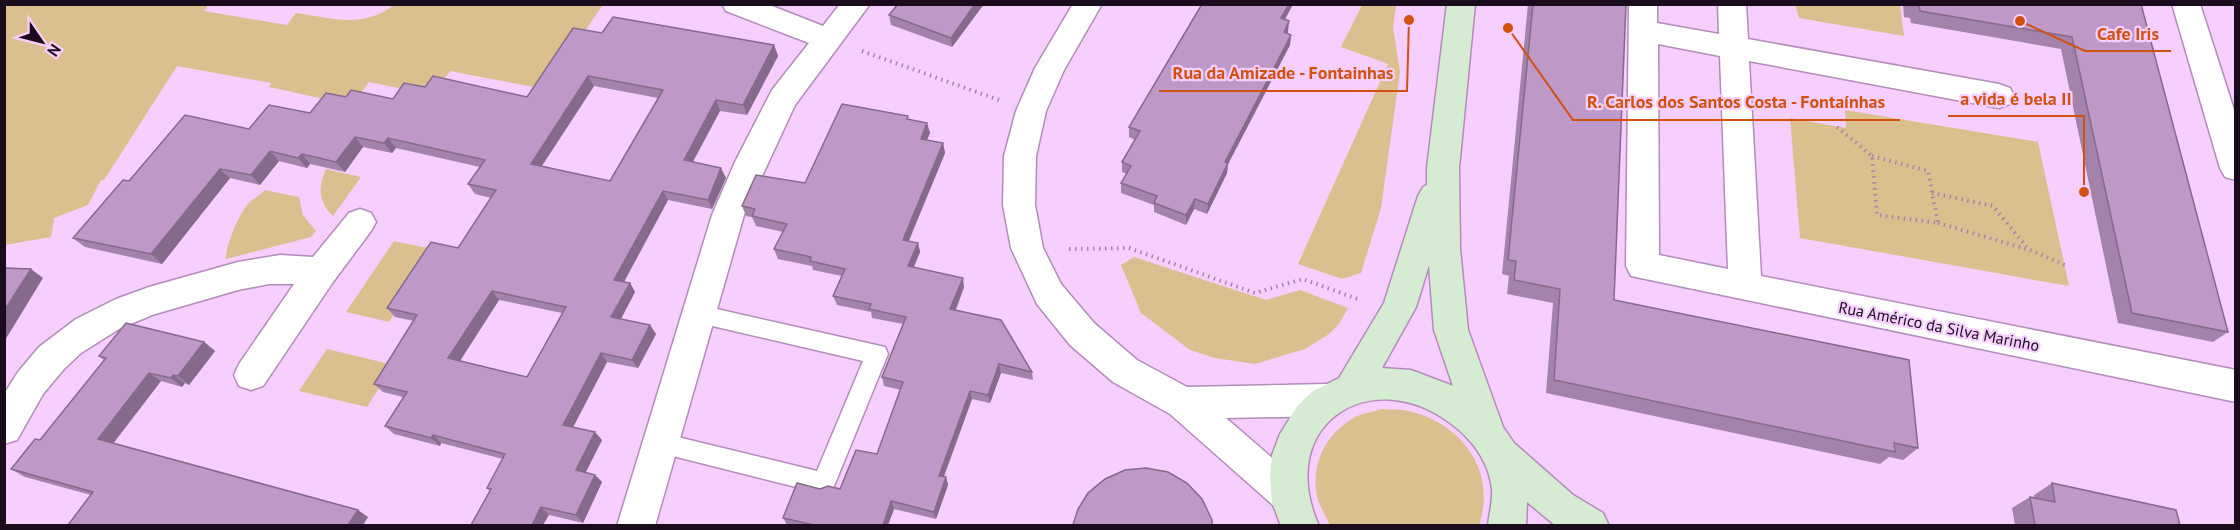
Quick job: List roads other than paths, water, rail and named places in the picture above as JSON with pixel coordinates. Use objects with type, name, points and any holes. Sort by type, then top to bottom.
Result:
[{"type":"main road","points":[[1461,4],[1443,168],[1444,249],[1451,330],[1510,489],[1507,525]]},
{"type":"main road","points":[[1294,510],[1288,458],[1301,424],[1339,394],[1399,307],[1443,168]]},
{"type":"main road","points":[[1339,394],[1380,383],[1410,386],[1440,396],[1466,412],[1494,445],[1560,507],[1590,525]]},
{"type":"street","points":[[736,4],[828,39]]},
{"type":"street","points":[[636,525],[728,215],[751,162],[783,99],[856,4]]},
{"type":"street","points":[[1088,4],[1050,68],[1030,111],[1020,156],[1019,205],[1027,248],[1049,294],[1082,334],[1125,371],[1183,403],[1294,510]]},
{"type":"street","points":[[1732,4],[1744,287]]},
{"type":"street","points":[[2186,4],[2235,168]]},
{"type":"street","points":[[1643,18],[1733,47],[1999,96]]},
{"type":"street","name":"Rua Américo da Silva Marinho","points":[[1643,18],[1643,266],[2235,386]]},
{"type":"street","points":[[251,375],[321,272],[360,222]]},
{"type":"street","points":[[4,428],[34,378],[56,353],[82,332],[106,317],[136,304],[251,273],[280,269],[321,272]]},
{"type":"street","points":[[1183,403],[1339,394]]},
{"type":"lane","points":[[661,444],[824,483],[877,354],[699,314]]},
{"type":"place","name":"Rua da Amizade - Fontainhas","points":[[1409,20]]},
{"type":"place","name":"Cafe Iris","points":[[2020,21]]},
{"type":"place","name":"R. Carlos dos Santos Costa - Fontaínhas","points":[[1508,28]]},
{"type":"place","name":"a vida é bela II","points":[[2084,192]]}]
